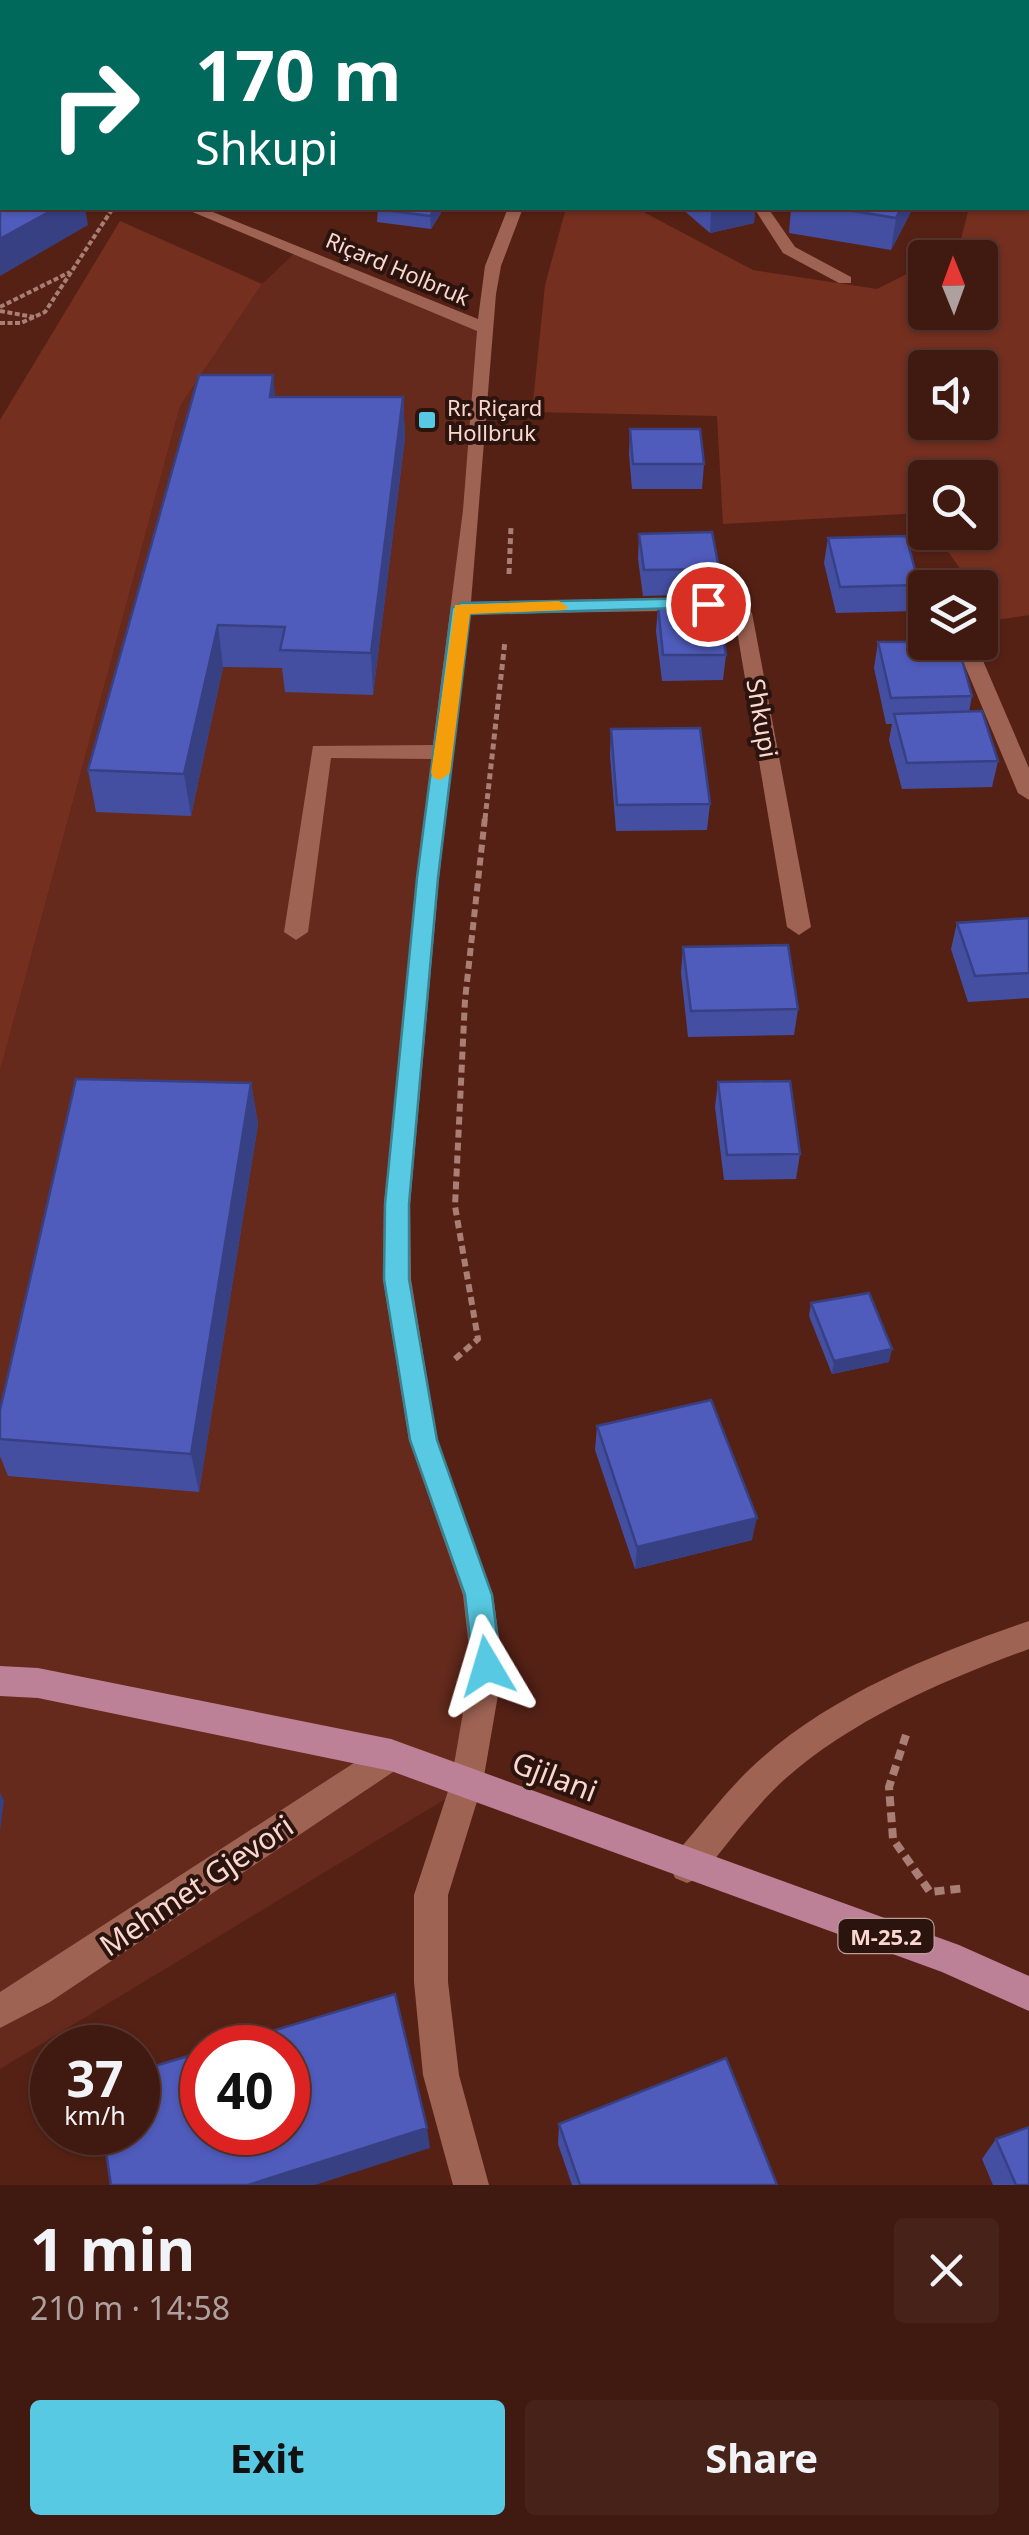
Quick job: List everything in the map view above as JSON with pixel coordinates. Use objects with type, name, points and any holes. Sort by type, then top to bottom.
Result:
[{"type":"main road","name":"Gjilani","points":[[0,1666],[38,1683]]},
{"type":"main road","name":"Gjilani","points":[[0,1681],[38,1683],[391,1755],[947,1957],[1029,1994]]},
{"type":"street","name":"Riçard Holbruk","points":[[199,210],[244,222],[485,328]]},
{"type":"street","points":[[471,2185],[442,2075],[431,1982],[431,1895],[467,1782],[487,1666],[478,1595],[424,1440],[415,1394],[397,1279],[397,1204],[480,426],[485,328],[493,266],[515,210]]},
{"type":"street","points":[[762,210],[790,250],[844,280]]},
{"type":"street","name":"Shkupi","points":[[461,608],[721,604],[741,610],[799,927]]},
{"type":"street","points":[[973,660],[1029,792]]},
{"type":"street","points":[[296,932],[320,751],[443,752]]},
{"type":"street","points":[[688,1866],[776,1768],[854,1713],[992,1647],[1029,1636]]},
{"type":"street","name":"Mehmet Gjevori","points":[[0,2012],[391,1755]]},
{"type":"path","points":[[0,323],[22,323],[44,312],[111,210]]},
{"type":"path","points":[[0,309],[70,272]]},
{"type":"path","points":[[0,309],[35,317]]},
{"type":"path","points":[[415,1394],[478,1338],[455,1206],[465,1000],[508,608],[512,516]]},
{"type":"path","points":[[918,1726],[905,1736],[889,1787],[893,1839],[930,1892],[966,1888]]},
{"type":"shaded area","points":[[565,210],[640,210],[753,270],[877,289],[908,274],[908,330],[998,330],[998,240],[961,240],[968,210],[1029,210],[1029,615],[998,620],[998,570],[961,570],[947,550],[998,550],[998,460],[908,460],[908,514],[723,524],[717,416],[532,412],[545,285]]},
{"type":"shaded area","points":[[120,221],[262,284],[180,406],[0,1071],[0,420]]},
{"type":"shaded area","points":[[297,251],[485,328],[397,1279],[487,1666],[447,1798],[73,2025],[30,2025],[30,2051],[0,2069],[0,1071],[180,406],[262,284]]},
{"type":"building","points":[[0,210],[52,210],[0,239]]},
{"type":"building","points":[[384,210],[434,210],[430,216]]},
{"type":"building","points":[[847,210],[900,210],[896,218]]},
{"type":"building","points":[[199,375],[273,375],[270,397],[403,397],[371,653],[280,650],[285,627],[218,625],[184,774],[88,770]]},
{"type":"building","points":[[630,429],[700,429],[704,464],[633,464]]},
{"type":"building","points":[[712,532],[719,569],[644,570],[639,534]]},
{"type":"building","points":[[906,536],[915,570],[908,570],[908,585],[840,587],[828,538]]},
{"type":"building","points":[[718,605],[726,655],[663,655],[658,606]]},
{"type":"building","points":[[878,642],[908,642],[908,660],[962,660],[972,696],[891,698]]},
{"type":"building","points":[[982,711],[998,761],[907,763],[894,714]]},
{"type":"building","points":[[700,728],[710,804],[617,805],[611,729]]},
{"type":"building","points":[[1029,918],[1029,973],[975,976],[957,923]]},
{"type":"building","points":[[788,945],[798,1009],[691,1011],[683,947]]},
{"type":"building","points":[[76,1079],[251,1083],[191,1454],[0,1439],[0,1410]]},
{"type":"building","points":[[790,1081],[800,1154],[727,1155],[718,1082]]},
{"type":"building","points":[[869,1293],[892,1349],[834,1361],[811,1303]]},
{"type":"building","points":[[711,1400],[757,1518],[637,1547],[597,1426]]},
{"type":"building","points":[[395,1994],[427,2128],[248,2185],[111,2185],[106,2155],[160,2155],[160,2064],[180,2059],[180,2155],[310,2155],[310,2025],[292,2025]]},
{"type":"building","points":[[726,2058],[777,2185],[580,2185],[559,2124]]},
{"type":"building","points":[[1029,2127],[1029,2185],[1016,2185],[996,2139]]},
{"type":"slow traffic","points":[[440,773],[461,608],[559,607]]},
{"type":"place","name":"Rr. Riçard Hollbruk","points":[[427,420]]},
{"type":"route","points":[[487,1666],[478,1595],[424,1440],[397,1279],[397,1204],[428,878],[461,608],[708,604]]}]
